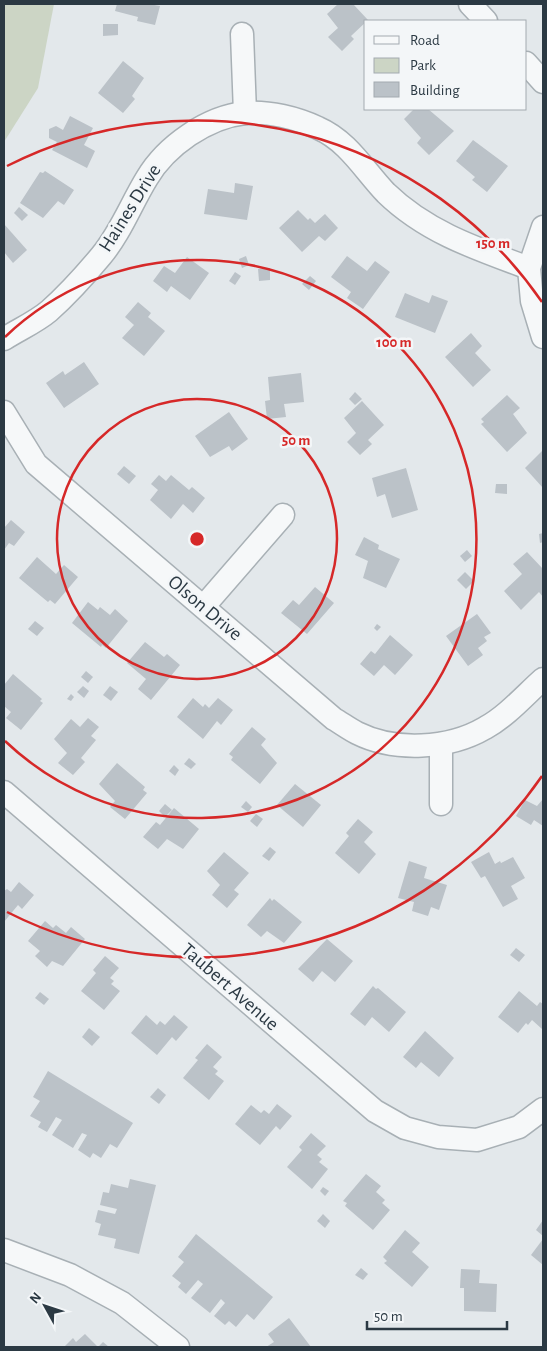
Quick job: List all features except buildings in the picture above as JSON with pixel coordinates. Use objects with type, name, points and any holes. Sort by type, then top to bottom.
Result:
[{"type":"street","points":[[470,4],[485,20]]},
{"type":"street","points":[[242,34],[245,113],[287,117],[319,128],[344,144],[387,193],[416,217],[458,242],[528,268]]},
{"type":"street","points":[[527,64],[543,82]]},
{"type":"street","name":"Haines Drive","points":[[4,338],[48,311],[101,256],[126,221],[147,178],[165,153],[188,134],[226,118],[245,113]]},
{"type":"street","points":[[543,227],[528,268],[532,301],[543,337]]},
{"type":"street","name":"Olson Drive","points":[[4,412],[36,464],[334,719],[358,734],[382,741],[411,746],[442,744],[486,728],[543,679]]},
{"type":"street","points":[[204,606],[284,515]]},
{"type":"street","points":[[441,804],[442,744]]},
{"type":"street","name":"Taubert Avenue","points":[[4,792],[375,1111],[405,1128],[438,1137],[477,1140],[519,1127],[543,1110]]},
{"type":"street","points":[[4,1250],[70,1275],[122,1303],[178,1347]]},
{"type":"green space","points":[[4,4],[54,4],[38,88],[4,142]]}]
